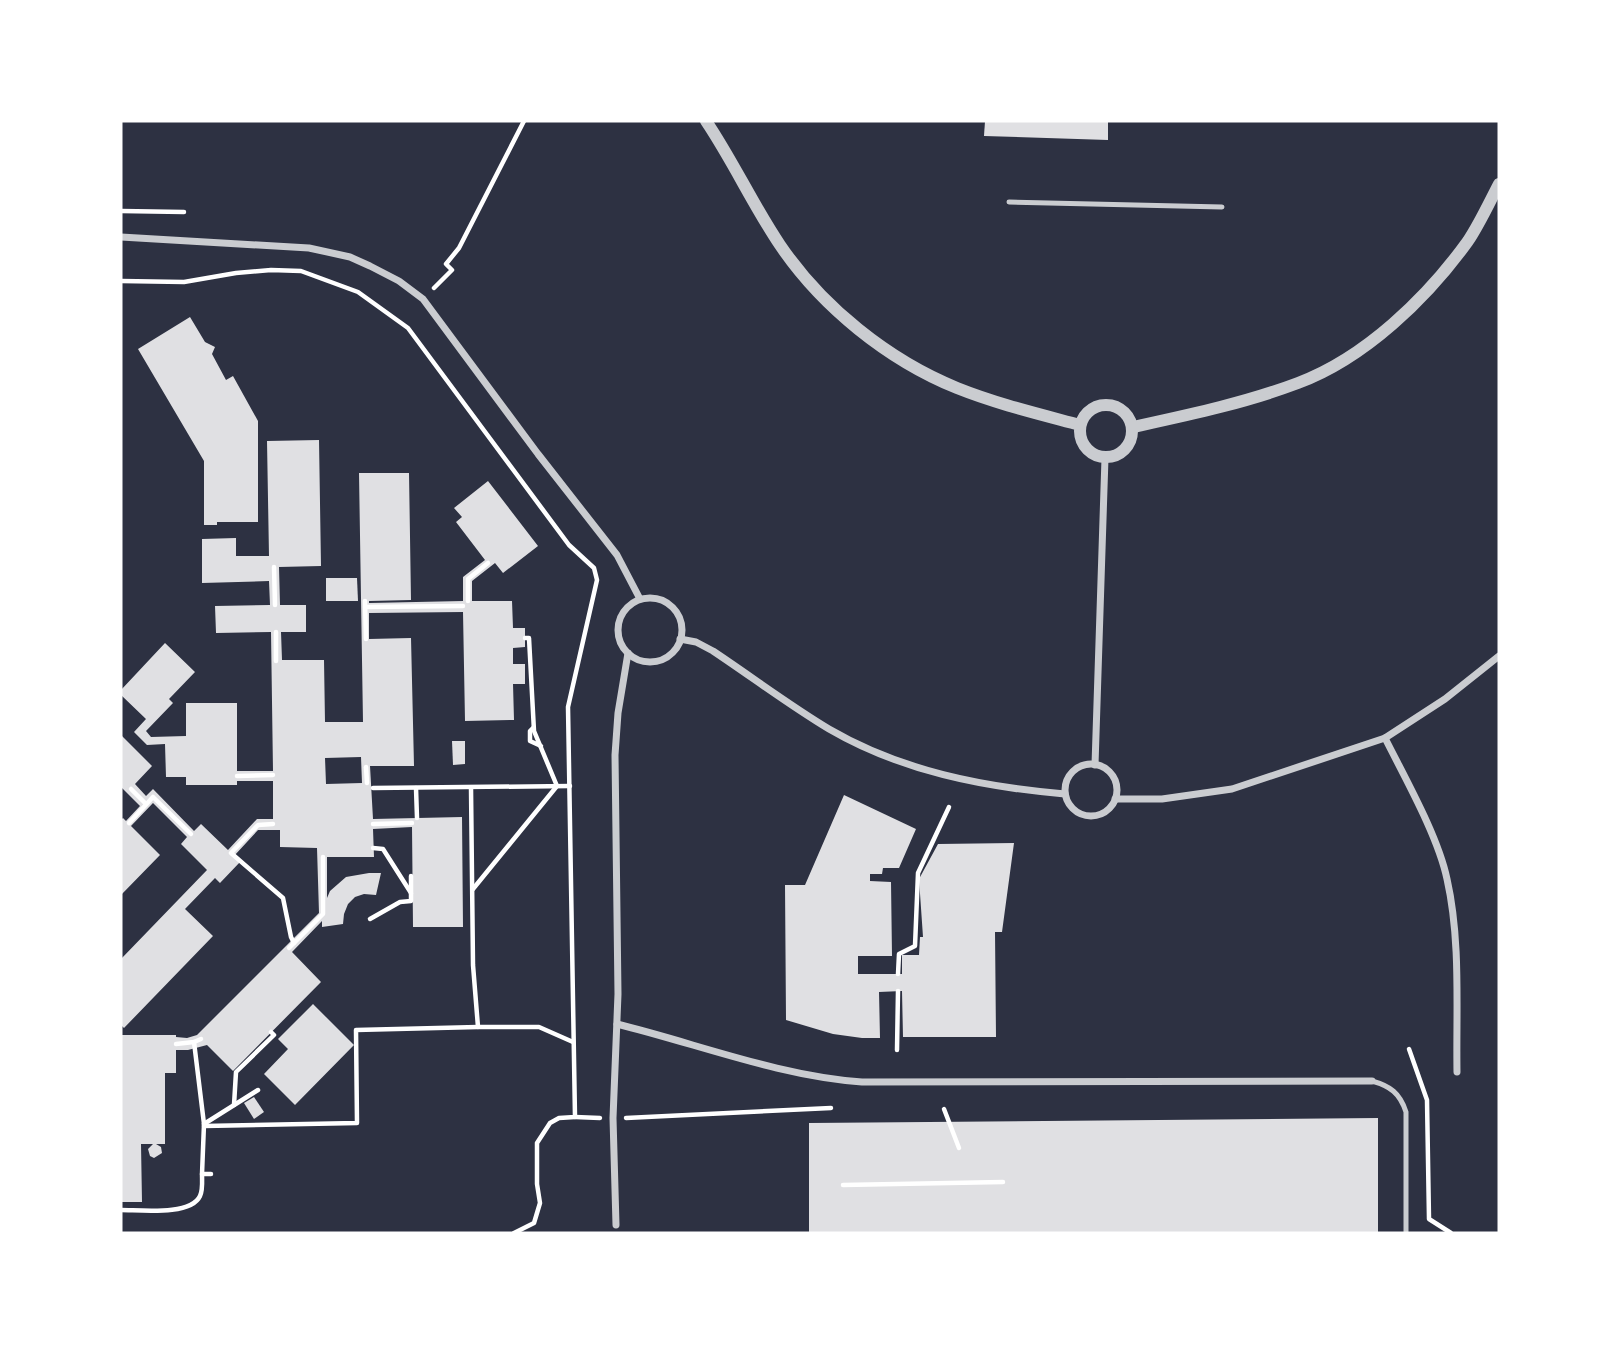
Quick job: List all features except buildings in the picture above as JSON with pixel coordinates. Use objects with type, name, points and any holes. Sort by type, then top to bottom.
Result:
[{"type":"street","points":[[706,121],[729,155],[780,246],[809,282],[855,326],[908,364],[955,387],[1006,405],[1080,425]]},
{"type":"street","points":[[1133,427],[1248,400],[1301,382],[1376,339],[1430,289],[1469,239],[1499,184]]},
{"type":"street","points":[[121,237],[323,251],[350,257],[399,281],[423,299],[617,555],[640,599]]},
{"type":"street","points":[[1107,404],[1124,411],[1133,427],[1129,445],[1122,452],[1105,458],[1088,451],[1083,443],[1080,425],[1090,410],[1107,404]]},
{"type":"street","points":[[1096,765],[1105,458]]},
{"type":"street","points":[[650,598],[668,604],[680,619],[680,639],[671,654],[654,662],[645,662],[628,653],[621,645],[618,634],[623,612],[640,599],[650,598]]},
{"type":"street","points":[[680,639],[696,642],[713,651],[831,730],[887,756],[975,783],[1065,794]]},
{"type":"street","points":[[614,1229],[613,1118],[617,1024],[615,755],[618,713],[628,653]]},
{"type":"street","points":[[1115,799],[1162,799],[1232,789],[1384,738],[1445,699],[1499,656]]},
{"type":"street","points":[[1384,738],[1433,838],[1447,878],[1455,957],[1457,1072]]},
{"type":"street","points":[[1087,765],[1106,769],[1117,788],[1115,799],[1105,812],[1088,816],[1073,809],[1065,794],[1065,786],[1073,771],[1087,765]]},
{"type":"street","points":[[617,1024],[831,1080],[1371,1080]]},
{"type":"lane","points":[[1009,202],[1222,206]]},
{"type":"lane","points":[[1371,1080],[1388,1085],[1402,1098],[1406,1112],[1406,1233]]},
{"type":"path","points":[[423,299],[452,270],[446,264],[459,248],[524,121]]},
{"type":"path","points":[[121,211],[184,212]]},
{"type":"path","points":[[121,281],[184,282],[236,273],[301,271],[358,292],[408,328],[569,545],[594,568],[597,580],[568,707],[575,1117]]},
{"type":"path","points":[[468,601],[468,579],[488,563]]},
{"type":"path","points":[[274,567],[275,606]]},
{"type":"path","points":[[365,601],[366,639]]},
{"type":"path","points":[[365,607],[463,606]]},
{"type":"path","points":[[276,632],[276,661]]},
{"type":"path","points":[[525,638],[529,638],[533,727],[558,786]]},
{"type":"path","points":[[533,727],[530,741],[541,746]]},
{"type":"path","points":[[366,767],[367,783]]},
{"type":"path","points":[[237,776],[272,775]]},
{"type":"path","points":[[472,889],[558,786]]},
{"type":"path","points":[[373,788],[569,786]]},
{"type":"path","points":[[416,788],[417,818]]},
{"type":"path","points":[[471,788],[473,965],[478,1027]]},
{"type":"path","points":[[131,789],[146,804]]},
{"type":"path","points":[[129,823],[153,797],[191,834]]},
{"type":"path","points":[[898,974],[900,954],[915,946],[918,873],[949,807]]},
{"type":"path","points":[[373,824],[412,823]]},
{"type":"path","points":[[273,824],[258,825],[231,853],[284,898],[294,943]]},
{"type":"path","points":[[373,848],[383,849],[411,894]]},
{"type":"path","points":[[289,948],[323,914],[323,858]]},
{"type":"path","points":[[370,919],[400,902],[411,901],[411,876]]},
{"type":"path","points":[[897,1050],[898,991]]},
{"type":"path","points":[[204,1125],[358,1123],[356,1030],[539,1027],[574,1043]]},
{"type":"path","points":[[234,1105],[236,1072],[274,1035],[271,1032]]},
{"type":"path","points":[[176,1044],[201,1039]]},
{"type":"path","points":[[121,1210],[172,1210],[193,1205],[201,1195],[204,1125],[194,1042]]},
{"type":"path","points":[[1409,1049],[1427,1100],[1429,1219],[1451,1233]]},
{"type":"path","points":[[204,1125],[258,1090]]},
{"type":"path","points":[[514,1233],[534,1223],[540,1203],[537,1143],[550,1124],[559,1118],[831,1108]]},
{"type":"path","points":[[944,1109],[959,1148]]},
{"type":"path","points":[[202,1174],[211,1174]]},
{"type":"path","points":[[844,1185],[1003,1182]]}]
